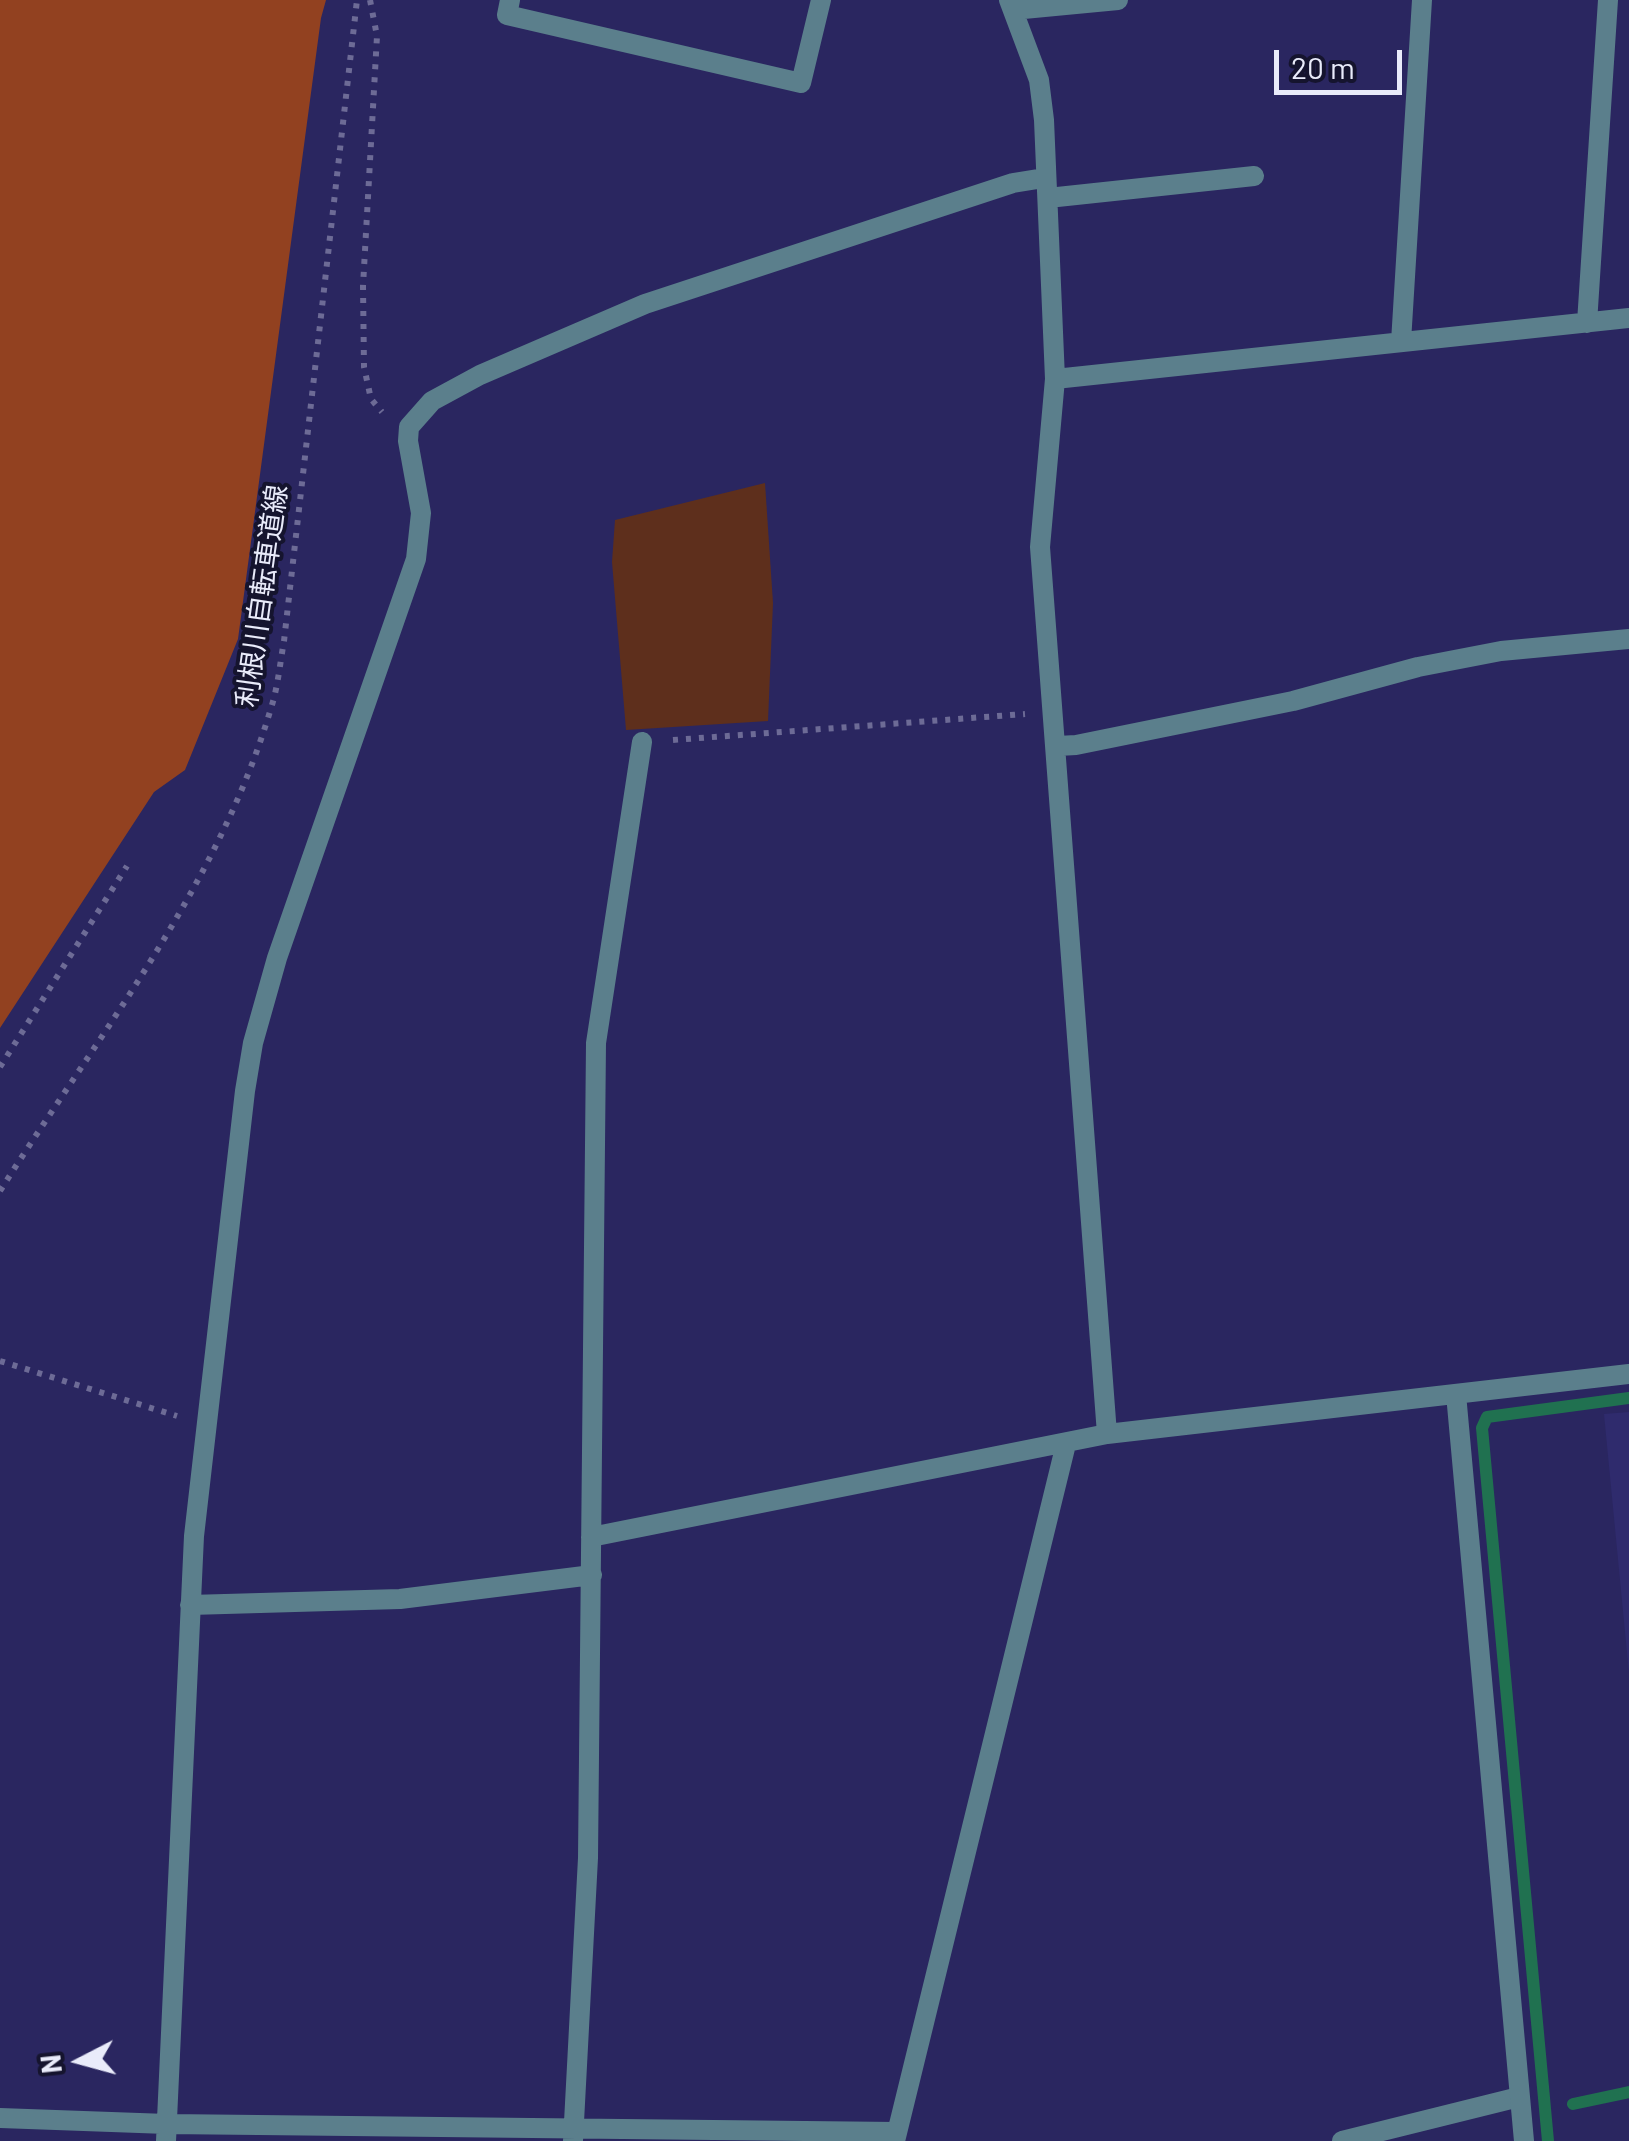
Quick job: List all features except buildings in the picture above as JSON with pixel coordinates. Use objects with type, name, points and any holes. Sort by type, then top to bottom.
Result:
[{"type":"street","points":[[510,0],[507,15],[801,83],[821,0]]},
{"type":"street","points":[[1107,1434],[1040,547],[1055,379],[1044,120],[1039,80],[1011,5],[1118,0]]},
{"type":"street","points":[[1400,342],[1422,0]]},
{"type":"street","points":[[1587,322],[1608,0]]},
{"type":"street","points":[[166,2133],[194,1536],[253,1043],[277,958],[416,559],[421,513],[409,428],[432,401],[645,304],[1013,183],[1046,188],[1254,176]]},
{"type":"street","points":[[1055,379],[1629,318]]},
{"type":"street","points":[[1058,746],[1293,700],[1418,667],[1501,651],[1629,639]]},
{"type":"street","points":[[574,2136],[588,1858],[596,1043],[642,742]]},
{"type":"street","points":[[591,1537],[1107,1434],[1629,1374]]},
{"type":"street","points":[[1456,1394],[1524,2141]]},
{"type":"street","points":[[0,2118],[166,2133],[896,2137],[1066,1444]]},
{"type":"street","points":[[190,1605],[400,1599],[592,1574]]},
{"type":"street","points":[[1342,2141],[1519,2097]]},
{"type":"path","name":"利根川自転車道線","points":[[0,1191],[142,973],[209,859],[258,749],[272,705],[284,641],[357,0]]},
{"type":"path","points":[[370,0],[377,36],[363,286],[364,367],[371,400],[386,416]]},
{"type":"path","points":[[642,742],[1055,712]]},
{"type":"path","points":[[0,1067],[127,866]]},
{"type":"path","points":[[0,1362],[207,1425]]},
{"type":"shaded area","points":[[0,0],[326,0],[238,639],[185,770],[154,792],[0,1028]]},
{"type":"shaded area","points":[[765,483],[773,603],[768,721],[626,730],[612,562],[615,520]]},
{"type":"shaded area","points":[[1629,1412],[1629,1673],[1604,1414]]},
{"type":"waterway","points":[[1548,2141],[1482,1428],[1487,1417],[1629,1398]]},
{"type":"waterway","points":[[1573,2104],[1629,2092]]}]
